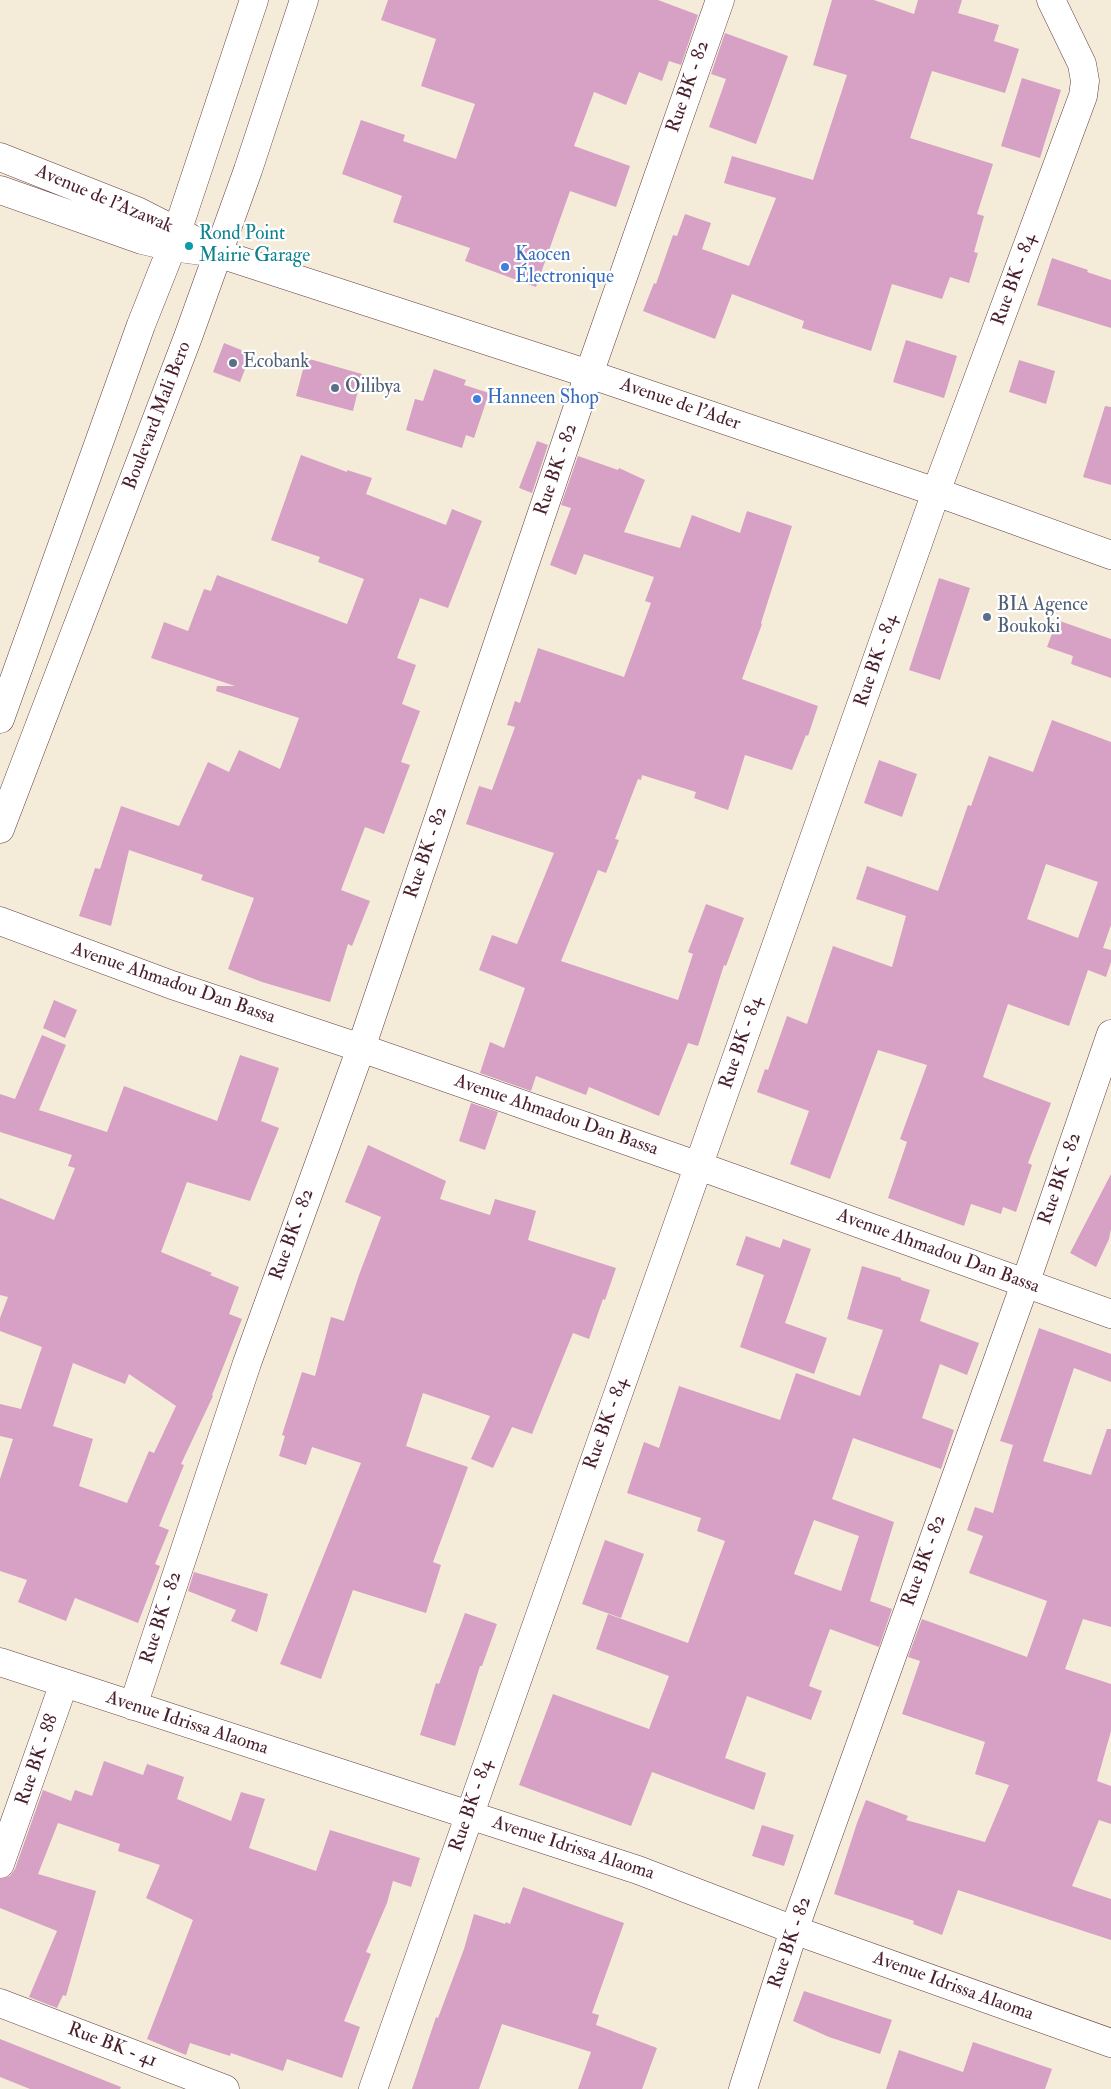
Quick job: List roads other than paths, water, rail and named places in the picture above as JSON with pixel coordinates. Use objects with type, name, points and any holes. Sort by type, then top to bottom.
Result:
[{"type":"street","points":[[0,720],[141,325],[174,239],[254,0]]},
{"type":"street","name":"Boulevard Mali Bero","points":[[0,828],[188,338],[248,170],[304,0]]},
{"type":"street","name":"Rue BK - 82","points":[[133,1706],[247,1363],[361,1048],[590,374],[720,0]]},
{"type":"street","name":"Rue BK - 84","points":[[373,2089],[936,492],[1083,96],[1085,81],[1082,64],[1051,0]]},
{"type":"street","name":"Avenue de l'Azawak","points":[[0,157],[137,211],[174,239],[217,253]]},
{"type":"street","name":"Avenue de l'Azawak","points":[[0,190],[142,240],[174,239]]},
{"type":"street","name":"Avenue de l'Ader","points":[[217,253],[590,374],[936,492],[1111,555]]},
{"type":"street","name":"Avenue Ahmadou Dan Bassa","points":[[0,921],[172,985],[361,1048],[699,1166],[1111,1314]]},
{"type":"street","name":"Rue BK - 82","points":[[743,2089],[794,1930],[1025,1284],[1111,1034]]},
{"type":"street","name":"Avenue Idrissa Alaoma","points":[[0,1662],[638,1870],[794,1930],[1111,2043]]},
{"type":"street","name":"Rue BK - 88","points":[[0,1864],[64,1683]]},
{"type":"street","name":"Rue BK - 41","points":[[0,2002],[225,2089]]},
{"type":"place","name":"Rond Point Mairie Garage","points":[[189,246]]},
{"type":"place","name":"Kaocen Électronique","points":[[505,267]]},
{"type":"place","name":"Ecobank","points":[[233,363]]},
{"type":"place","name":"Oilibya","points":[[335,388]]},
{"type":"place","name":"Hanneen Shop","points":[[477,399]]},
{"type":"place","name":"BIA Agence Boukoki","points":[[987,617]]}]
